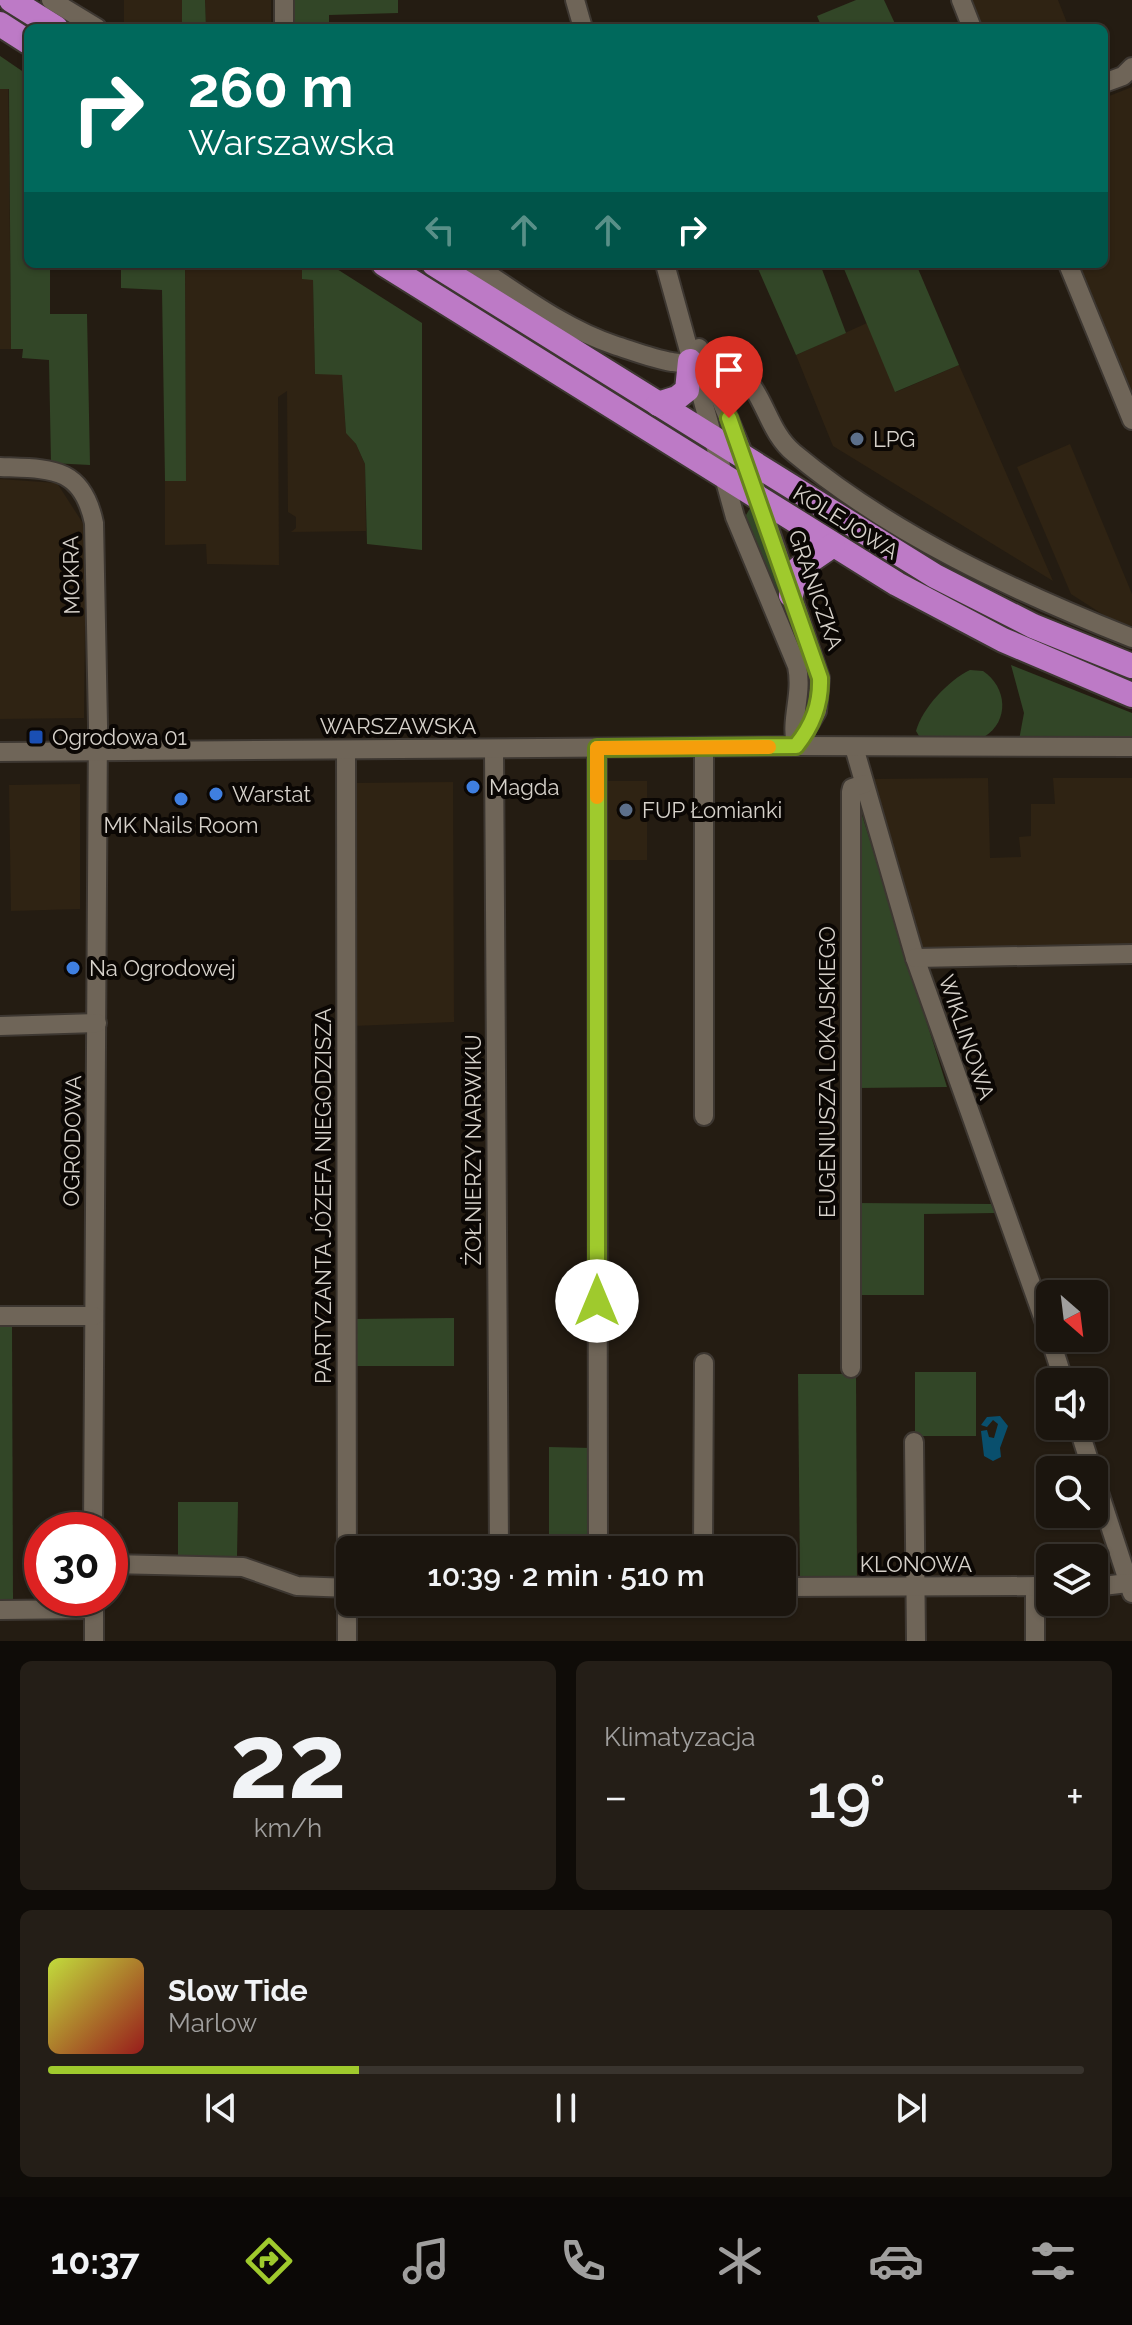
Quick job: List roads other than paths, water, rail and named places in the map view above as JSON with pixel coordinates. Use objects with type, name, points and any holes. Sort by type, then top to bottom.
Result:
[{"type":"highway","points":[[11,0],[50,24]]},
{"type":"highway","points":[[0,24],[24,39]]},
{"type":"highway","name":"KOLEJOWA","points":[[390,268],[833,545],[984,631],[1132,695]]},
{"type":"highway","name":"KOLEJOWA","points":[[440,268],[954,586],[1033,626],[1132,666]]},
{"type":"highway","points":[[658,404],[677,398],[687,390],[697,360]]},
{"type":"highway","points":[[791,595],[798,569],[833,545]]},
{"type":"street","points":[[51,0],[90,24]]},
{"type":"street","points":[[284,0],[284,24]]},
{"type":"street","points":[[575,0],[582,24]]},
{"type":"street","points":[[961,0],[970,24]]},
{"type":"street","points":[[1108,82],[1123,76],[1132,67]]},
{"type":"street","points":[[479,268],[581,332],[674,363],[697,360],[724,363],[744,376],[781,442],[881,515],[985,574],[1132,638]]},
{"type":"street","points":[[666,268],[697,360]]},
{"type":"street","points":[[1070,268],[1132,420]]},
{"type":"street","name":"GRANICZKA","points":[[697,360],[738,527],[797,666],[801,689],[792,726],[796,746]]},
{"type":"street","name":"GRANICZKA","points":[[697,360],[746,460],[820,678],[821,694],[817,711],[796,746]]},
{"type":"street","name":"MOKRA","points":[[0,467],[31,468],[72,478],[89,499],[94,523],[97,751]]},
{"type":"street","points":[[796,746],[1132,747]]},
{"type":"street","name":"WARSZAWSKA","points":[[0,752],[796,746]]},
{"type":"street","name":"WIKLINOWA","points":[[854,747],[915,958],[1036,1299]]},
{"type":"street","points":[[597,748],[598,1536]]},
{"type":"street","points":[[704,748],[704,1116]]},
{"type":"street","name":"ŻOŁNIERZY NARWIKU","points":[[494,749],[499,1536]]},
{"type":"street","name":"PARTYZANTA JÓZEFA NIEGODZISZA","points":[[346,750],[349,1536]]},
{"type":"street","name":"OGRODOWA","points":[[93,1512],[97,751]]},
{"type":"street","name":"EUGENIUSZA LOKAJSKIEGO","points":[[851,1368],[851,792],[852,788],[864,784]]},
{"type":"street","points":[[915,958],[1132,954]]},
{"type":"street","points":[[0,1026],[97,1023]]},
{"type":"street","points":[[0,1316],[94,1316]]},
{"type":"street","points":[[703,1536],[704,1363]]},
{"type":"street","points":[[914,1442],[916,1641]]},
{"type":"street","points":[[1108,1520],[1130,1588],[1108,1587]]},
{"type":"street","points":[[128,1564],[243,1567],[297,1586],[336,1588]]},
{"type":"street","name":"KLONOWA","points":[[796,1587],[1036,1586]]},
{"type":"street","points":[[0,1610],[24,1608]]},
{"type":"street","points":[[94,1616],[94,1641]]},
{"type":"street","name":"PARTYZANTA JÓZEFA NIEGODZISZA","points":[[347,1641],[348,1616]]},
{"type":"street","points":[[1035,1641],[1039,1616]]},
{"type":"water","points":[[1000,1416],[1008,1426],[1000,1448],[1001,1457],[993,1461],[984,1456],[981,1431],[987,1430],[989,1437],[994,1438],[998,1424],[993,1420],[987,1427],[981,1425],[987,1417]]},
{"type":"place","name":"LPG","points":[[857,439]]},
{"type":"place","name":"Ogrodowa 01","points":[[36,737]]},
{"type":"place","name":"Magda","points":[[473,787]]},
{"type":"place","name":"Warstat","points":[[216,794]]},
{"type":"place","name":"MK Nails Room","points":[[181,799]]},
{"type":"place","name":"FUP Łomianki","points":[[626,810]]},
{"type":"place","name":"Na Ogrodowej","points":[[73,968]]}]
